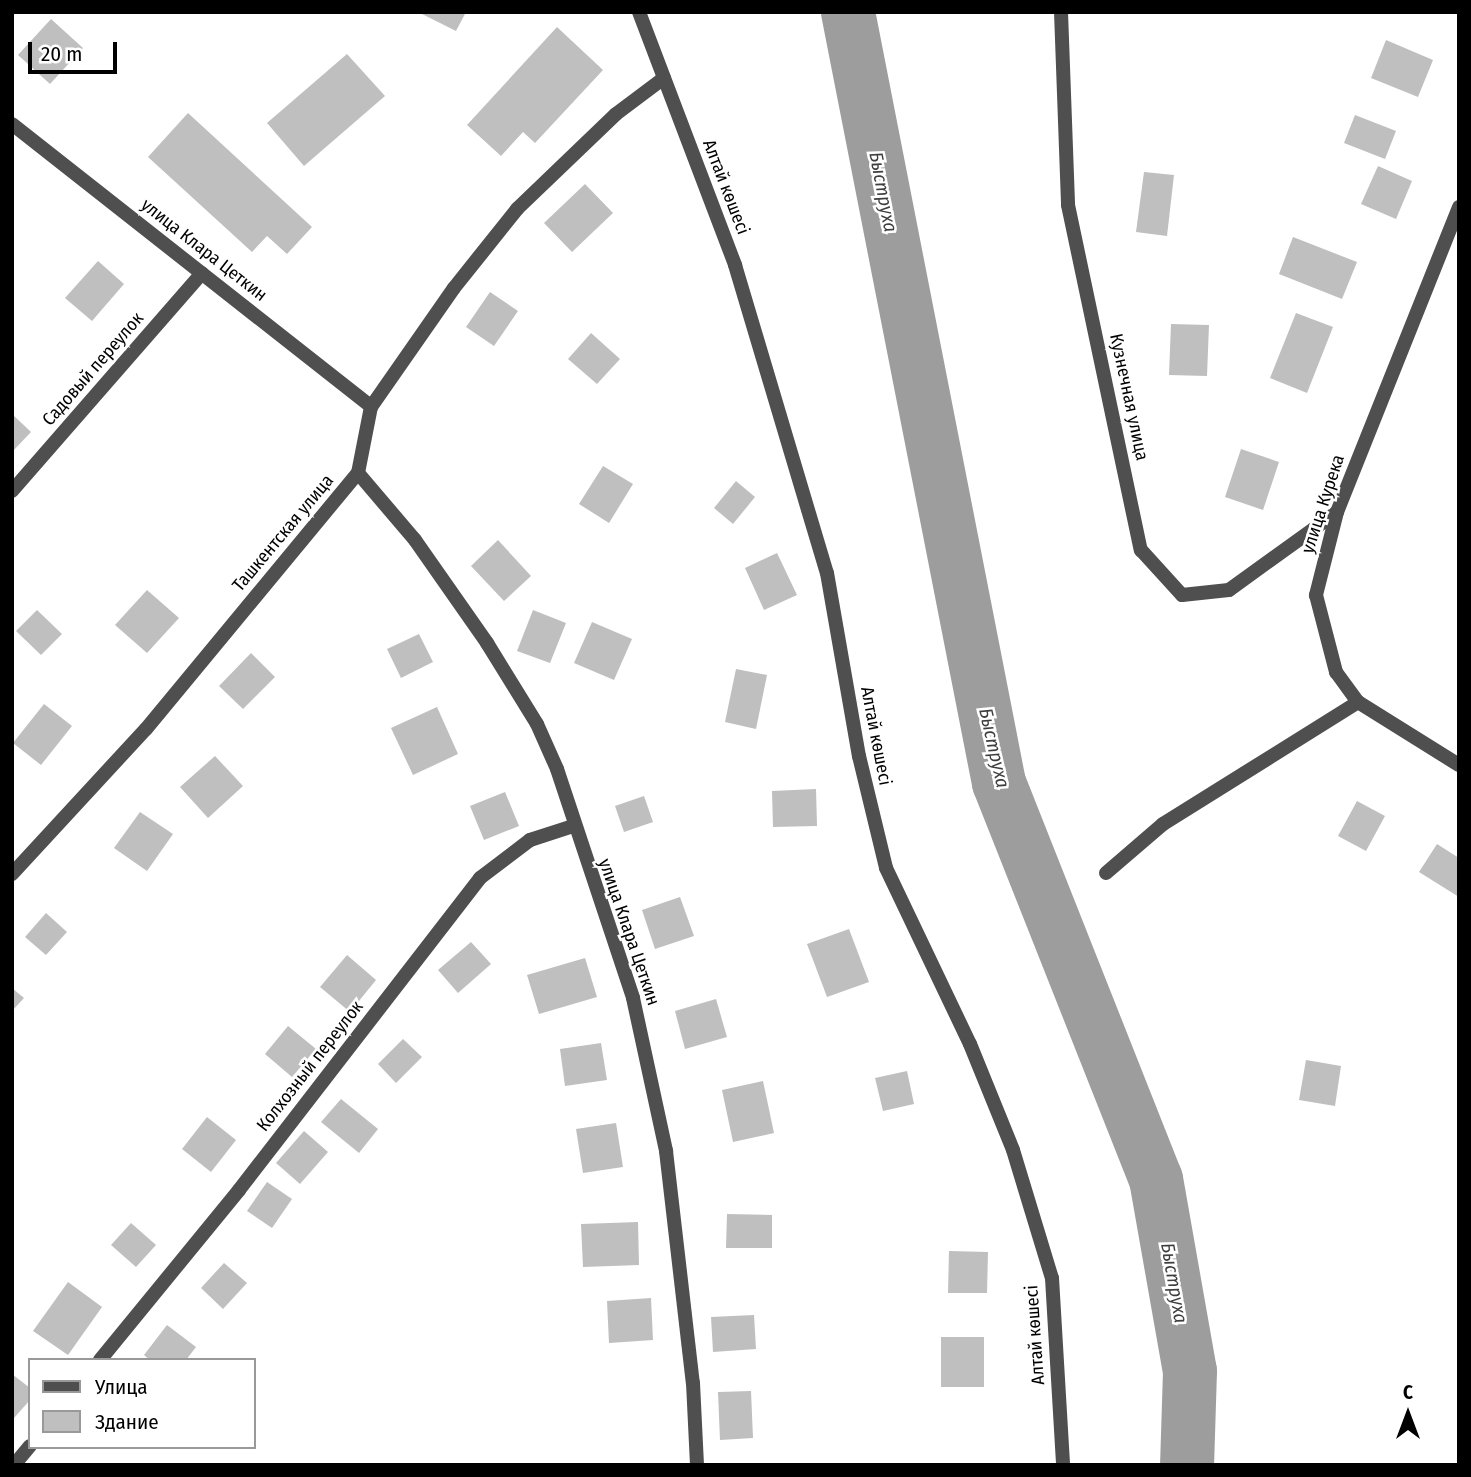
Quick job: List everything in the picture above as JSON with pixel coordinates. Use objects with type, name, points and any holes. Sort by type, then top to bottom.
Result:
[{"type":"street","name":"Алтай көшесі","points":[[639,12],[735,265],[827,573],[859,756],[886,868],[970,1044],[1013,1150],[1048,1266],[1063,1465]]},
{"type":"street","name":"Кузнечная улица","points":[[1061,12],[1068,205],[1141,550],[1182,596],[1229,590],[1337,512]]},
{"type":"street","name":"Ташкентская улица","points":[[12,874],[146,729],[358,472],[371,407],[454,288],[517,209],[616,114],[664,78]]},
{"type":"street","name":"улица Клара Цеткин","points":[[12,124],[371,407]]},
{"type":"street","name":"улица Курека","points":[[1459,207],[1337,512],[1316,595],[1336,672],[1358,702],[1459,765]]},
{"type":"street","name":"Садовый переулок","points":[[12,491],[202,273]]},
{"type":"street","name":"улица Клара Цеткин","points":[[358,472],[415,540],[537,724],[633,998],[666,1151],[693,1383],[697,1465]]},
{"type":"street","points":[[1106,873],[1163,824],[1358,702]]},
{"type":"street","name":"Колхозный переулок","points":[[102,1358],[247,1179],[480,878],[530,840],[573,827]]},
{"type":"street","points":[[14,1465],[28,1448]]},
{"type":"building","points":[[418,12],[466,12],[456,31]]},
{"type":"building","points":[[51,19],[83,48],[50,84],[18,55]]},
{"type":"building","points":[[557,27],[603,70],[535,143],[523,132],[501,156],[467,125]]},
{"type":"building","points":[[1386,40],[1433,60],[1418,97],[1371,78]]},
{"type":"building","points":[[347,54],[385,96],[304,166],[267,123]]},
{"type":"building","points":[[188,113],[312,227],[287,254],[267,236],[252,252],[148,157]]},
{"type":"building","points":[[1355,115],[1396,131],[1385,159],[1344,143]]},
{"type":"building","points":[[1378,166],[1412,181],[1396,219],[1361,204]]},
{"type":"building","points":[[1144,172],[1174,175],[1167,236],[1136,232]]},
{"type":"building","points":[[585,184],[613,213],[572,252],[544,223]]},
{"type":"building","points":[[1293,237],[1357,262],[1342,299],[1279,274]]},
{"type":"building","points":[[98,261],[124,284],[92,321],[65,298]]},
{"type":"building","points":[[490,292],[518,311],[494,346],[466,327]]},
{"type":"building","points":[[1296,313],[1333,327],[1307,393],[1270,378]]},
{"type":"building","points":[[1171,324],[1209,325],[1207,376],[1169,375]]},
{"type":"building","points":[[591,333],[620,359],[597,384],[568,359]]},
{"type":"building","points":[[12,414],[31,432],[12,452]]},
{"type":"building","points":[[1241,449],[1279,462],[1263,510],[1225,497]]},
{"type":"building","points":[[603,466],[633,484],[609,523],[579,504]]},
{"type":"building","points":[[736,481],[755,497],[733,524],[714,508]]},
{"type":"building","points":[[498,540],[531,576],[504,601],[471,566]]},
{"type":"building","points":[[777,553],[797,595],[764,610],[745,568]]},
{"type":"building","points":[[147,590],[179,618],[147,653],[115,625]]},
{"type":"building","points":[[37,610],[62,634],[41,655],[16,631]]},
{"type":"building","points":[[533,610],[566,623],[550,663],[517,651]]},
{"type":"building","points":[[592,622],[632,639],[614,680],[574,663]]},
{"type":"building","points":[[419,634],[433,662],[401,678],[387,649]]},
{"type":"building","points":[[251,653],[275,677],[243,709],[219,686]]},
{"type":"building","points":[[736,669],[767,675],[756,729],[725,722]]},
{"type":"building","points":[[44,704],[72,726],[41,765],[13,743]]},
{"type":"building","points":[[437,707],[458,754],[413,775],[391,728]]},
{"type":"building","points":[[215,756],[243,786],[208,818],[180,787]]},
{"type":"building","points":[[816,789],[817,826],[773,827],[772,791]]},
{"type":"building","points":[[505,792],[519,826],[484,840],[470,806]]},
{"type":"building","points":[[644,796],[653,822],[624,832],[615,806]]},
{"type":"building","points":[[1357,801],[1385,816],[1366,851],[1338,836]]},
{"type":"building","points":[[140,812],[173,834],[147,871],[114,848]]},
{"type":"building","points":[[1437,844],[1459,858],[1459,897],[1419,872]]},
{"type":"building","points":[[680,897],[694,936],[655,949],[642,910]]},
{"type":"building","points":[[46,913],[67,932],[46,955],[25,937]]},
{"type":"building","points":[[849,929],[869,982],[827,997],[807,944]]},
{"type":"building","points":[[471,942],[491,964],[458,993],[438,970]]},
{"type":"building","points":[[347,955],[376,980],[350,1012],[320,987]]},
{"type":"building","points":[[585,958],[597,997],[539,1014],[527,975]]},
{"type":"building","points":[[12,988],[24,998],[12,1011]]},
{"type":"building","points":[[716,999],[727,1037],[685,1049],[675,1011]]},
{"type":"building","points":[[288,1026],[316,1049],[292,1077],[265,1054]]},
{"type":"building","points":[[403,1039],[422,1057],[396,1083],[378,1064]]},
{"type":"building","points":[[601,1043],[607,1080],[565,1086],[560,1049]]},
{"type":"building","points":[[1306,1060],[1341,1066],[1335,1106],[1299,1100]]},
{"type":"building","points":[[907,1071],[914,1104],[883,1111],[875,1078]]},
{"type":"building","points":[[763,1081],[774,1133],[733,1142],[722,1090]]},
{"type":"building","points":[[341,1099],[378,1129],[359,1153],[321,1122]]},
{"type":"building","points":[[207,1117],[236,1140],[211,1172],[182,1149]]},
{"type":"building","points":[[616,1123],[623,1167],[583,1173],[576,1129]]},
{"type":"building","points":[[304,1131],[328,1152],[300,1184],[276,1163]]},
{"type":"building","points":[[267,1182],[292,1199],[272,1228],[247,1211]]},
{"type":"building","points":[[727,1214],[772,1215],[772,1248],[726,1248]]},
{"type":"building","points":[[638,1222],[639,1265],[583,1267],[581,1224]]},
{"type":"building","points":[[131,1223],[156,1245],[136,1267],[111,1245]]},
{"type":"building","points":[[949,1251],[988,1252],[987,1293],[948,1293]]},
{"type":"building","points":[[224,1263],[247,1283],[223,1309],[201,1288]]},
{"type":"building","points":[[68,1282],[102,1307],[68,1355],[33,1331]]},
{"type":"building","points":[[651,1298],[653,1340],[609,1343],[607,1301]]},
{"type":"building","points":[[754,1315],[756,1349],[713,1352],[711,1317]]},
{"type":"building","points":[[167,1325],[196,1347],[188,1358],[148,1358],[144,1355]]},
{"type":"building","points":[[941,1337],[984,1337],[984,1387],[941,1387]]},
{"type":"building","points":[[12,1374],[28,1386],[28,1402],[14,1418]]},
{"type":"building","points":[[751,1391],[753,1438],[720,1440],[718,1392]]},
{"type":"waterway","name":"Быструха","points":[[848,12],[999,783],[1156,1179],[1190,1371],[1187,1465]]}]
